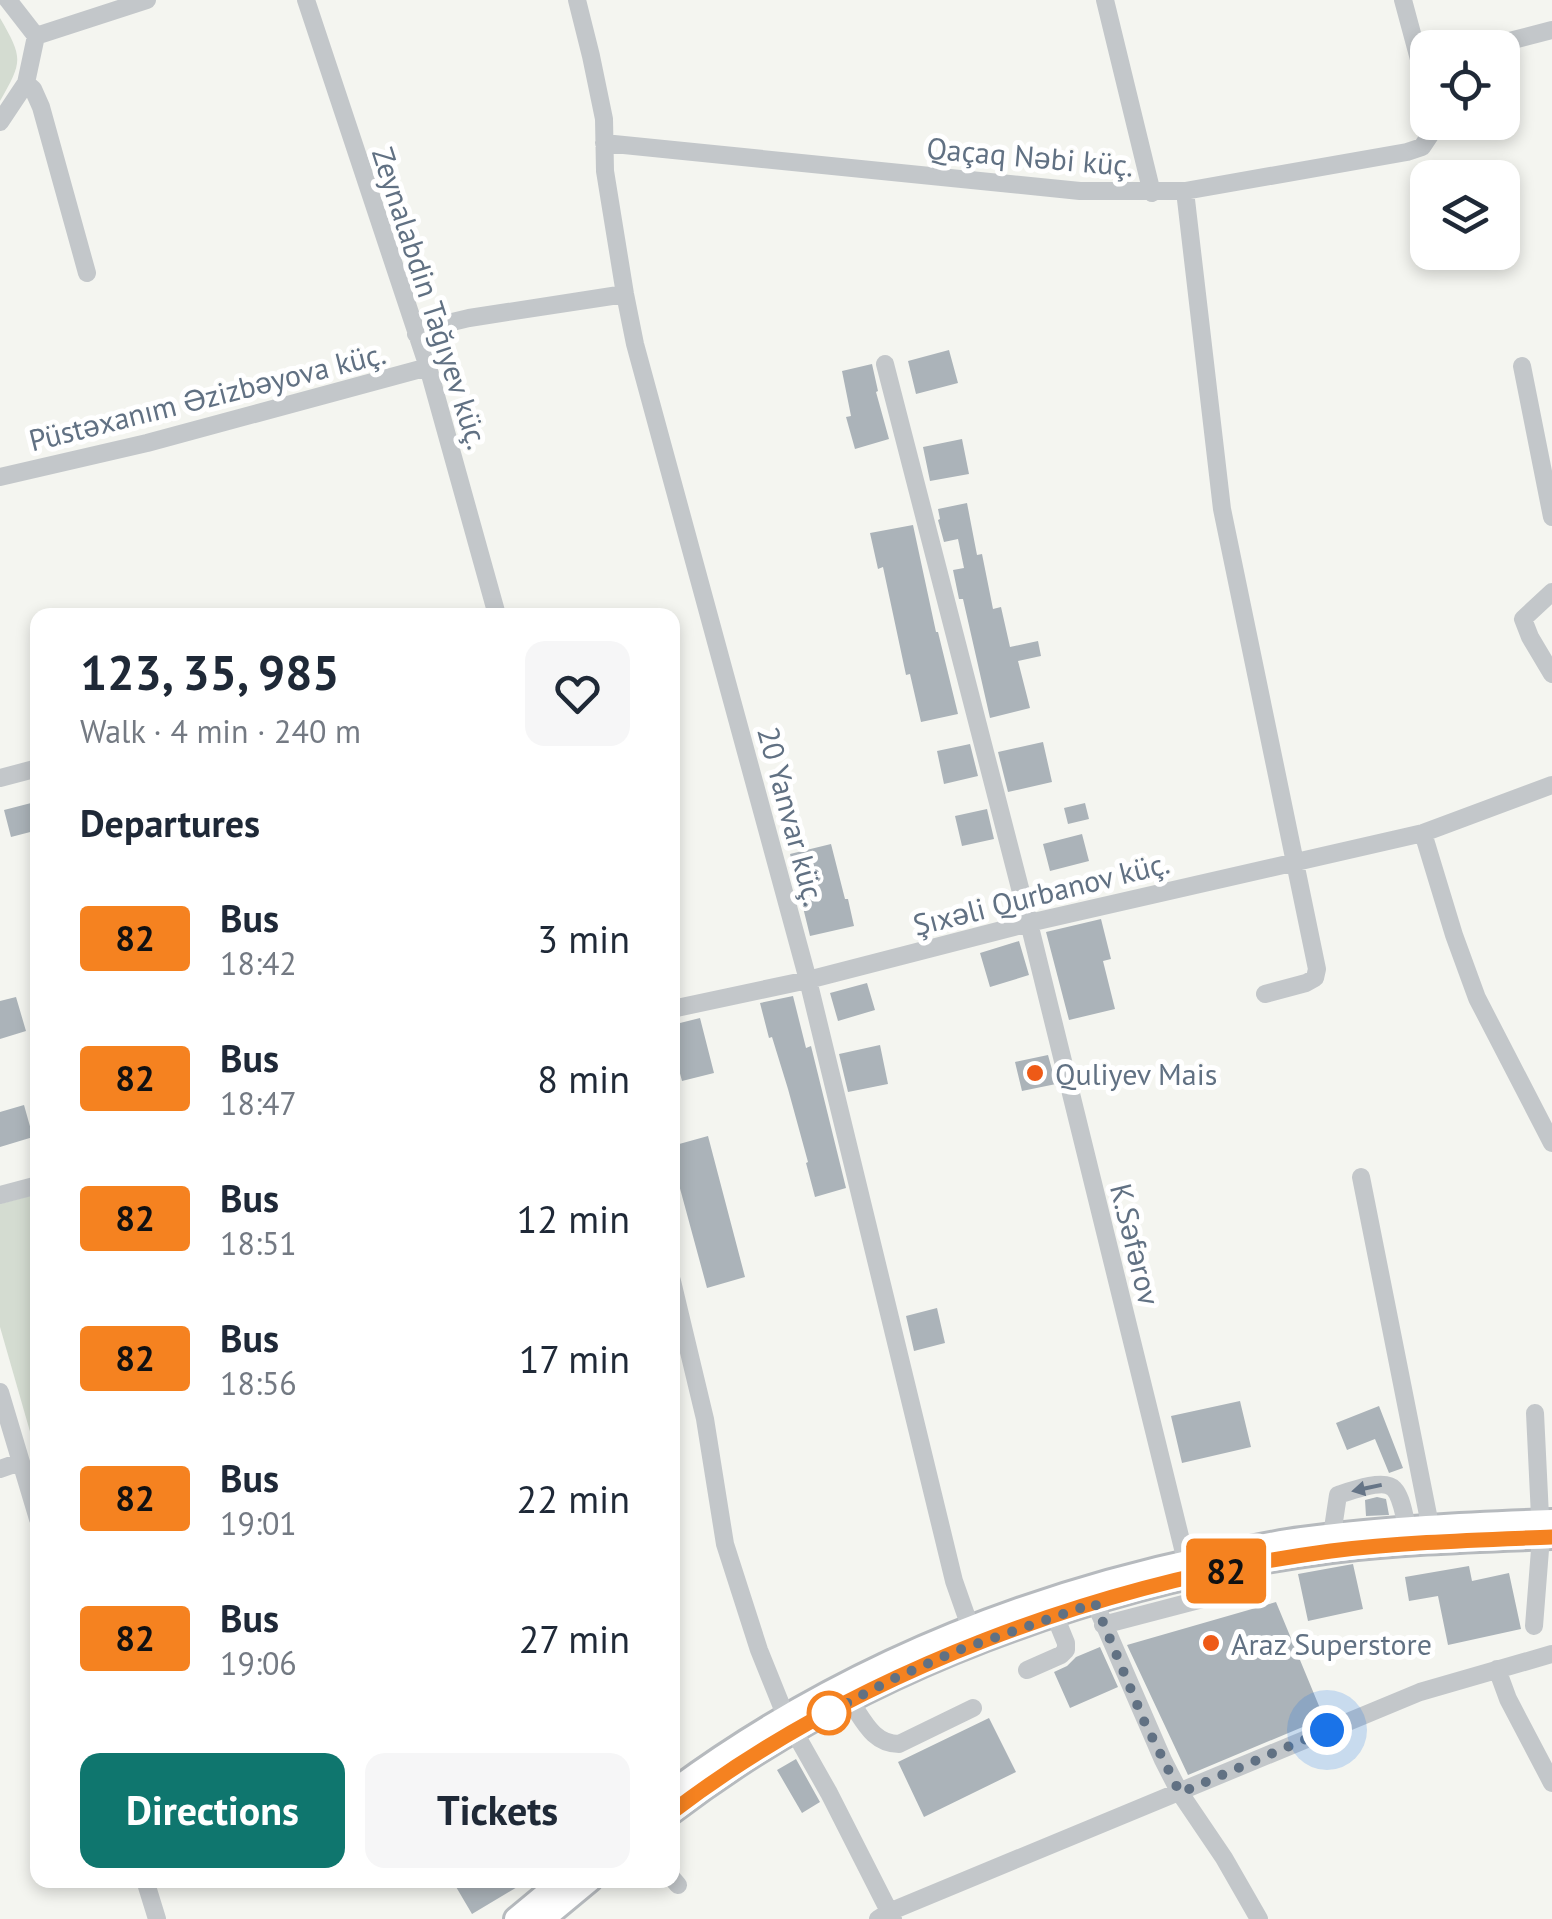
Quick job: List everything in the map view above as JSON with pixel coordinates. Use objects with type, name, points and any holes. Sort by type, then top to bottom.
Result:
[{"type":"main road","points":[[680,1786],[733,1748],[850,1701],[972,1635],[1055,1616],[1099,1614],[1188,1570],[1266,1545],[1332,1535],[1546,1529]]},
{"type":"main road","points":[[680,1806],[790,1724],[886,1664],[972,1635],[1087,1588],[1188,1570],[1255,1564],[1424,1533]]},
{"type":"main road","points":[[516,1919],[553,1888]]},
{"type":"main road","points":[[543,1919],[580,1888]]},
{"type":"street","points":[[0,122],[26,84],[36,36],[8,0]]},
{"type":"street","points":[[36,36],[147,0]]},
{"type":"street","name":"Zeynalabdin Tağıyev küç.","points":[[306,0],[428,367],[495,608]]},
{"type":"street","name":"20 Yanvar küç.","points":[[577,0],[604,119],[606,171],[625,294],[654,417],[808,980],[954,1581],[972,1635]]},
{"type":"street","points":[[1105,0],[1152,193]]},
{"type":"street","points":[[1403,0],[1413,30]]},
{"type":"street","points":[[1520,38],[1552,30]]},
{"type":"street","points":[[26,84],[34,89],[41,107],[88,274]]},
{"type":"street","name":"Qaçaq Nəbi küç.","points":[[604,142],[1080,191],[1152,193],[1184,191],[1407,152],[1427,140]]},
{"type":"street","points":[[1184,191],[1222,509],[1318,969],[1315,978],[1306,983],[1265,994]]},
{"type":"street","points":[[416,334],[469,318],[625,294]]},
{"type":"street","name":"K.Səfərov","points":[[885,364],[1029,922],[1188,1570]]},
{"type":"street","points":[[1522,366],[1552,518]]},
{"type":"street","name":"Püstəxanım Əzizbəyova küç.","points":[[0,478],[428,367]]},
{"type":"street","points":[[1552,592],[1523,618],[1552,674]]},
{"type":"street","points":[[0,778],[30,770]]},
{"type":"street","name":"Şıxəli Qurbanov küç.","points":[[680,1007],[808,980],[1029,922],[1423,833],[1552,785]]},
{"type":"street","points":[[1423,833],[1477,998],[1552,1143]]},
{"type":"street","points":[[1361,1177],[1424,1533]]},
{"type":"street","points":[[0,1196],[30,1187]]},
{"type":"street","points":[[680,1313],[706,1419],[725,1544],[759,1650],[790,1724],[830,1792],[887,1917],[1420,1692],[1552,1654]]},
{"type":"street","points":[[0,1392],[30,1494]]},
{"type":"street","points":[[1534,1626],[1546,1529],[1535,1413]]},
{"type":"street","points":[[0,1468],[20,1462]]},
{"type":"street","points":[[1332,1535],[1338,1495],[1381,1484],[1395,1489],[1424,1533]]},
{"type":"street","points":[[1255,1564],[1237,1590],[1099,1614],[1144,1721],[1180,1793],[1224,1858],[1258,1919]]},
{"type":"street","points":[[1027,1670],[1066,1650],[1055,1616]]},
{"type":"street","points":[[1497,1669],[1508,1699],[1552,1782]]},
{"type":"street","points":[[850,1701],[876,1738],[885,1744],[898,1744],[973,1708]]},
{"type":"street","points":[[147,1888],[157,1919]]},
{"type":"shaded area","points":[[0,18],[13,42],[17,60],[0,101]]},
{"type":"shaded area","points":[[30,1196],[30,1432],[0,1327],[0,1204]]},
{"type":"building","points":[[949,350],[958,383],[916,394],[908,361]]},
{"type":"building","points":[[872,364],[889,439],[855,449],[846,417],[851,416],[842,371]]},
{"type":"building","points":[[962,439],[969,474],[930,481],[923,447]]},
{"type":"building","points":[[967,503],[993,609],[1001,607],[1010,647],[1038,641],[1041,656],[1018,661],[1030,708],[990,718],[953,570],[964,568],[958,539],[944,542],[938,520],[938,509]]},
{"type":"building","points":[[913,525],[958,714],[921,722],[910,674],[906,675],[883,567],[878,569],[870,533]]},
{"type":"building","points":[[1043,742],[1052,782],[1008,792],[998,752]]},
{"type":"building","points":[[970,744],[978,776],[944,784],[937,751]]},
{"type":"building","points":[[30,803],[30,832],[11,837],[4,810]]},
{"type":"building","points":[[1085,803],[1089,819],[1068,824],[1064,808]]},
{"type":"building","points":[[987,809],[994,839],[962,846],[955,816]]},
{"type":"building","points":[[1082,834],[1089,861],[1050,871],[1043,844]]},
{"type":"building","points":[[831,844],[854,926],[810,936],[790,854]]},
{"type":"building","points":[[1101,919],[1111,959],[1103,961],[1115,1009],[1069,1020],[1046,932]]},
{"type":"building","points":[[1019,941],[1029,975],[990,987],[980,953]]},
{"type":"building","points":[[867,983],[875,1010],[838,1021],[830,993]]},
{"type":"building","points":[[793,996],[806,1048],[811,1046],[846,1188],[815,1197],[788,1089],[760,1003]]},
{"type":"building","points":[[16,997],[26,1031],[0,1039],[0,1001]]},
{"type":"building","points":[[700,1018],[714,1073],[682,1081],[680,1023]]},
{"type":"building","points":[[880,1045],[888,1084],[848,1092],[839,1054]]},
{"type":"building","name":"Quliyev Mais","points":[[1048,1055],[1056,1084],[1022,1091],[1015,1062]]},
{"type":"building","points":[[24,1105],[30,1138],[0,1147],[0,1112]]},
{"type":"building","points":[[708,1136],[745,1277],[707,1288],[680,1188],[680,1144]]},
{"type":"building","points":[[937,1308],[945,1343],[914,1351],[906,1316]]},
{"type":"building","points":[[1240,1401],[1251,1447],[1182,1463],[1171,1416]]},
{"type":"building","points":[[1379,1406],[1403,1468],[1389,1473],[1375,1439],[1347,1450],[1336,1423]]},
{"type":"building","points":[[1386,1499],[1389,1515],[1366,1516],[1365,1500]]},
{"type":"building","points":[[1353,1564],[1363,1609],[1308,1621],[1298,1574]]},
{"type":"building","points":[[1469,1566],[1472,1581],[1509,1573],[1521,1629],[1448,1645],[1438,1596],[1409,1601],[1405,1577]]},
{"type":"building","points":[[1276,1602],[1324,1718],[1188,1775],[1127,1645]]},
{"type":"building","points":[[1100,1647],[1118,1687],[1070,1708],[1054,1672]]},
{"type":"building","points":[[989,1718],[1016,1772],[924,1817],[898,1762]]},
{"type":"building","points":[[796,1759],[820,1802],[802,1813],[777,1770]]},
{"type":"building","points":[[457,1888],[516,1888],[472,1914]]},
{"type":"bus line","name":"82","points":[[680,1806],[742,1762],[893,1679],[976,1643],[1095,1603],[1190,1578],[1333,1551],[1552,1537]]},
{"type":"place","name":"Quliyev Mais","points":[[1035,1073]]},
{"type":"place","name":"Araz Superstore","points":[[1211,1643]]},
{"type":"route","points":[[829,1713],[822,1716],[956,1651],[1095,1603],[1144,1721],[1180,1793],[1327,1730]]}]
